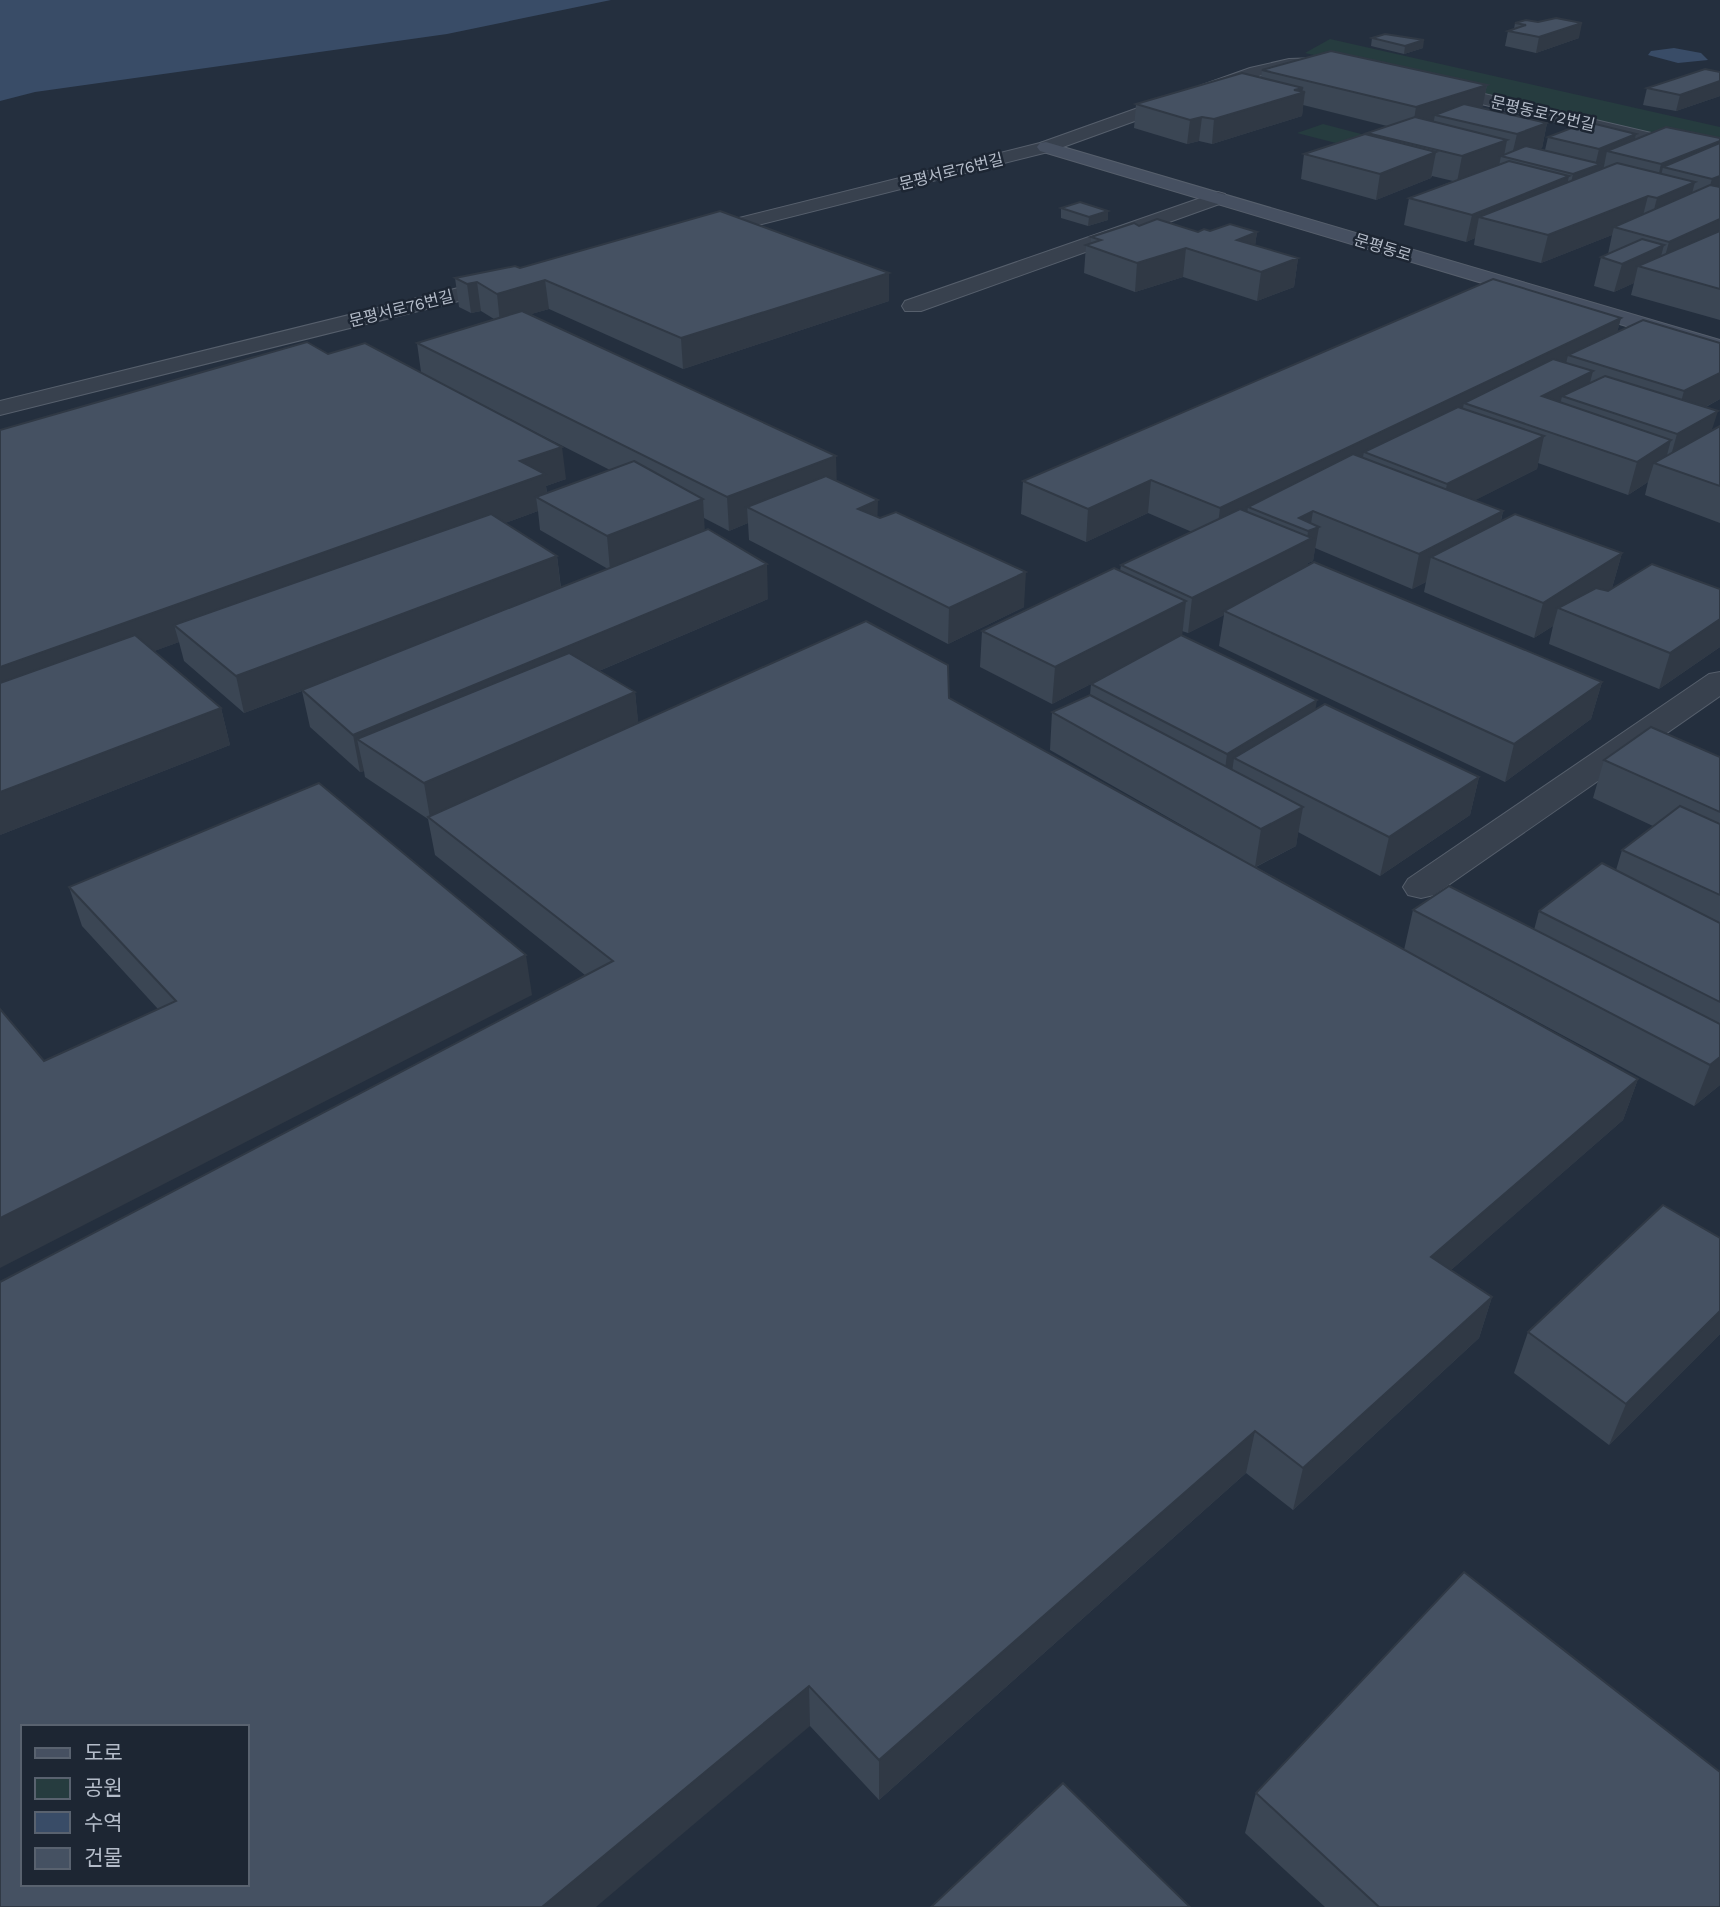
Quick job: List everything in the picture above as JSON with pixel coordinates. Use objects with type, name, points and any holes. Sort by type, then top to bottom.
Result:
[{"type":"main road","name":"문평동로","points":[[1046,148],[1720,347]]},
{"type":"street","points":[[1046,148],[1256,71],[1288,62],[1323,62],[1355,68]]},
{"type":"street","name":"문평동로72번길","points":[[1422,84],[1720,155]]},
{"type":"street","name":"문평서로76번길","points":[[684,238],[1046,148]]},
{"type":"street","points":[[913,306],[1218,198]]},
{"type":"street","name":"문평서로76번길","points":[[0,408],[523,278]]},
{"type":"street","points":[[1421,887],[1720,681]]},
{"type":"green space","points":[[1330,39],[1720,127],[1720,148],[1305,53]]},
{"type":"green space","points":[[1323,124],[1388,141],[1363,150],[1297,133]]},
{"type":"water","points":[[0,0],[611,0],[447,34],[35,92],[0,101]]},
{"type":"water","points":[[1674,48],[1701,53],[1708,60],[1678,63],[1648,55],[1651,51]]},
{"type":"building","points":[[1556,18],[1582,23],[1539,37],[1508,31],[1526,25],[1515,23],[1526,20],[1538,22]]},
{"type":"building","points":[[1385,34],[1424,40],[1405,46],[1372,38]]},
{"type":"building","points":[[1331,51],[1487,85],[1416,107],[1262,70]]},
{"type":"building","points":[[1705,69],[1720,72],[1720,81],[1680,95],[1647,88]]},
{"type":"building","points":[[1242,73],[1303,88],[1294,90],[1305,92],[1214,119],[1202,117],[1190,120],[1136,104]]},
{"type":"building","points":[[1464,104],[1547,123],[1517,134],[1435,115]]},
{"type":"building","points":[[1415,117],[1507,140],[1462,156],[1367,133]]},
{"type":"building","points":[[1587,122],[1636,134],[1599,149],[1548,137]]},
{"type":"building","points":[[1666,127],[1720,138],[1720,141],[1661,164],[1607,151]]},
{"type":"building","points":[[1365,134],[1436,152],[1380,174],[1304,154]]},
{"type":"building","points":[[1720,143],[1720,176],[1712,179],[1663,167]]},
{"type":"building","points":[[1526,146],[1601,164],[1573,174],[1501,156]]},
{"type":"building","points":[[1509,161],[1569,176],[1472,215],[1409,198]]},
{"type":"building","points":[[1617,163],[1695,182],[1657,198],[1648,196],[1548,235],[1479,217]]},
{"type":"building","points":[[1710,185],[1720,187],[1720,219],[1669,242],[1614,227]]},
{"type":"building","points":[[1080,202],[1108,211],[1089,217],[1061,208]]},
{"type":"building","points":[[720,211],[889,273],[681,338],[545,280],[497,294],[477,282],[467,284],[455,278],[515,266],[520,268]]},
{"type":"building","points":[[1157,219],[1198,232],[1230,224],[1257,232],[1237,240],[1298,258],[1261,272],[1186,248],[1137,263],[1086,245],[1101,240],[1091,237],[1134,223],[1139,226]]},
{"type":"building","points":[[1720,231],[1720,289],[1638,266]]},
{"type":"building","points":[[1642,239],[1664,245],[1622,264],[1601,257]]},
{"type":"building","points":[[1493,279],[1621,318],[1220,508],[1151,480],[1088,509],[1023,481]]},
{"type":"building","points":[[522,311],[836,456],[727,497],[417,343]]},
{"type":"building","points":[[1643,320],[1720,343],[1720,373],[1684,391],[1568,355]]},
{"type":"building","points":[[307,342],[328,354],[365,343],[562,447],[520,461],[545,474],[0,667],[0,430]]},
{"type":"building","points":[[1553,359],[1593,371],[1542,396],[1671,440],[1637,462],[1464,403]]},
{"type":"building","points":[[1605,376],[1718,411],[1677,434],[1562,396]]},
{"type":"building","points":[[1458,407],[1544,436],[1447,484],[1364,452]]},
{"type":"building","points":[[1720,426],[1720,486],[1654,463]]},
{"type":"building","points":[[1353,454],[1503,511],[1419,554],[1313,511],[1299,518],[1319,527],[1308,531],[1248,507]]},
{"type":"building","points":[[634,461],[703,499],[607,536],[536,497]]},
{"type":"building","points":[[826,476],[878,500],[858,509],[880,518],[896,512],[1026,572],[949,608],[747,507]]},
{"type":"building","points":[[1240,509],[1312,538],[1192,598],[1121,565]]},
{"type":"building","points":[[491,514],[557,556],[236,676],[174,625]]},
{"type":"building","points":[[1515,514],[1622,553],[1543,603],[1431,557]]},
{"type":"building","points":[[708,529],[767,564],[353,735],[302,690]]},
{"type":"building","points":[[1314,562],[1602,682],[1514,744],[1224,611]]},
{"type":"building","points":[[1652,564],[1720,589],[1720,619],[1670,653],[1558,608],[1596,588],[1608,591]]},
{"type":"building","points":[[1114,568],[1186,601],[1055,667],[982,631]]},
{"type":"building","points":[[866,621],[948,665],[949,698],[1638,1079],[1431,1257],[1492,1297],[1303,1468],[1255,1431],[879,1760],[809,1686],[542,1907],[0,1907],[0,1282],[613,961],[428,817]]},
{"type":"building","points":[[135,635],[221,708],[0,792],[0,683]]},
{"type":"building","points":[[1181,635],[1317,700],[1227,754],[1091,684]]},
{"type":"building","points":[[569,653],[635,692],[424,783],[357,739]]},
{"type":"building","points":[[1090,695],[1303,807],[1261,829],[1052,712]]},
{"type":"building","points":[[1325,704],[1479,777],[1389,837],[1234,758]]},
{"type":"building","points":[[1651,727],[1720,757],[1720,812],[1604,760]]},
{"type":"building","points":[[319,783],[526,955],[0,1218],[0,1009],[44,1061],[176,1001],[69,887]]},
{"type":"building","points":[[1680,806],[1720,824],[1720,895],[1622,850]]},
{"type":"building","points":[[1602,863],[1720,923],[1720,1002],[1539,911]]},
{"type":"building","points":[[1449,886],[1720,1024],[1720,1057],[1710,1065],[1413,910]]},
{"type":"building","points":[[1663,1205],[1720,1238],[1720,1311],[1626,1404],[1528,1332]]},
{"type":"building","points":[[1464,1572],[1720,1772],[1720,1907],[1379,1907],[1256,1793]]},
{"type":"building","points":[[1063,1783],[1190,1907],[931,1907]]}]
